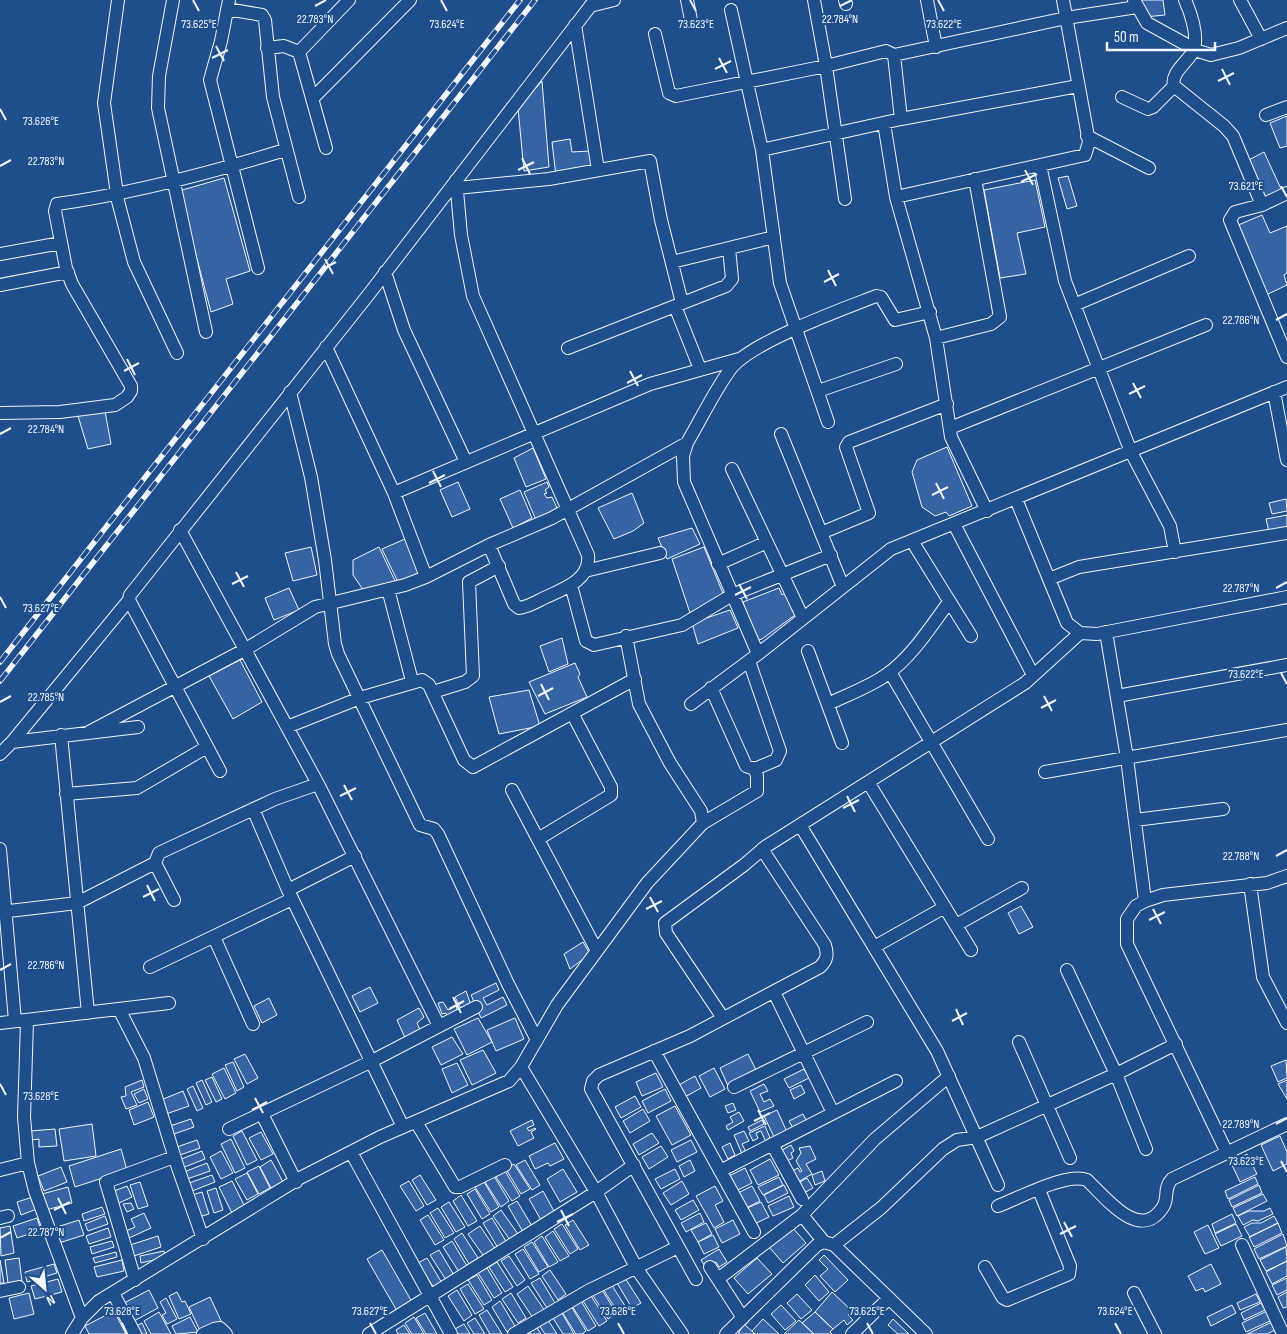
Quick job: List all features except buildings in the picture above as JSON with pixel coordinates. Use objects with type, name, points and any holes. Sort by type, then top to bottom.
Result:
[{"type":"street","points":[[118,0],[104,103],[117,195],[134,262],[177,353]]},
{"type":"street","points":[[173,0],[157,99],[206,332]]},
{"type":"street","points":[[299,52],[349,0]]},
{"type":"street","points":[[312,99],[410,0]]},
{"type":"street","points":[[0,754],[129,600],[134,588],[456,184],[592,3],[614,0]]},
{"type":"street","points":[[687,0],[691,20]]},
{"type":"street","points":[[814,0],[826,66],[845,199]]},
{"type":"street","points":[[927,0],[936,47]]},
{"type":"street","points":[[896,196],[1086,155],[1089,147],[1063,0]]},
{"type":"street","points":[[1122,97],[1148,109],[1174,86],[1174,78],[1194,49],[1193,23],[1185,0]]},
{"type":"street","points":[[1240,0],[1261,39]]},
{"type":"street","points":[[655,34],[669,93],[672,96],[826,66],[886,51],[894,55],[936,47],[1136,4],[1147,23],[1194,49],[1211,55],[1223,54],[1287,28]]},
{"type":"street","points":[[258,268],[210,80],[228,5],[262,16],[266,25],[273,97],[285,150],[299,197]]},
{"type":"street","points":[[732,10],[762,150],[780,283],[828,422]]},
{"type":"street","points":[[575,25],[598,170]]},
{"type":"street","points":[[267,48],[284,46],[299,52]]},
{"type":"street","points":[[299,52],[326,148]]},
{"type":"street","points":[[894,55],[901,119]]},
{"type":"street","points":[[762,150],[901,119],[1078,86]]},
{"type":"street","points":[[1174,86],[1224,126],[1233,136],[1262,205]]},
{"type":"street","points":[[1266,115],[1287,107]]},
{"type":"street","points":[[884,123],[896,196],[936,338],[954,444],[987,511]]},
{"type":"street","points":[[1087,136],[1149,168]]},
{"type":"street","points":[[0,414],[60,412],[115,405],[127,397],[131,391],[131,386],[68,272],[55,211],[58,204],[117,195],[285,150]]},
{"type":"street","points":[[456,184],[549,179],[650,161],[679,304],[700,369]]},
{"type":"street","points":[[1040,165],[1065,282],[1131,452],[1170,526],[1175,552]]},
{"type":"street","points":[[936,338],[991,324],[1000,316],[975,179]]},
{"type":"street","points":[[456,184],[461,235],[471,290],[588,555],[589,562],[585,571],[571,585],[524,608],[516,608],[489,545]]},
{"type":"street","points":[[1287,193],[1262,205],[1235,212],[1230,220],[1287,357]]},
{"type":"street","points":[[672,262],[774,237]]},
{"type":"street","points":[[0,254],[61,243]]},
{"type":"street","points":[[568,348],[729,284],[732,279],[729,248]]},
{"type":"street","points":[[1074,305],[1189,256]]},
{"type":"street","points":[[0,285],[68,272]]},
{"type":"street","points":[[385,272],[404,330],[466,462]]},
{"type":"street","points":[[711,688],[744,762],[750,768],[755,769],[776,760],[779,757],[780,751],[753,658],[732,595],[684,482],[683,456],[687,443],[732,367],[742,359],[796,330],[876,296],[881,297],[895,320],[930,312]]},
{"type":"street","points":[[950,428],[1206,325]]},
{"type":"street","points":[[326,347],[394,493],[426,577]]},
{"type":"street","points":[[394,493],[650,384],[742,359]]},
{"type":"street","points":[[818,391],[896,364]]},
{"type":"street","points":[[691,704],[753,658],[891,549],[1287,387]]},
{"type":"street","points":[[290,392],[311,477],[335,644],[420,824],[434,830],[438,834],[508,984],[537,1040]]},
{"type":"street","points":[[1274,392],[1287,460]]},
{"type":"street","points":[[821,533],[869,513],[846,448],[849,442],[947,404]]},
{"type":"street","points":[[780,434],[844,587]]},
{"type":"street","points":[[89,732],[246,649],[315,607],[388,589],[426,577],[489,545],[552,518],[566,508],[687,443]]},
{"type":"street","points":[[732,469],[803,618]]},
{"type":"street","points":[[1016,499],[1068,623],[1080,633]]},
{"type":"street","points":[[954,524],[1034,675]]},
{"type":"street","points":[[180,530],[318,784],[439,1026]]},
{"type":"street","points":[[1049,578],[1079,568],[1287,533]]},
{"type":"street","points":[[912,541],[971,636]]},
{"type":"street","points":[[718,564],[767,542]]},
{"type":"street","points":[[585,571],[660,553]]},
{"type":"street","points":[[571,585],[586,641],[594,645],[626,636],[682,625],[732,595],[783,576],[830,555]]},
{"type":"street","points":[[432,692],[465,682],[473,676],[469,582],[499,566]]},
{"type":"street","points":[[388,589],[412,681]]},
{"type":"street","points":[[723,1018],[666,934],[665,923],[744,865],[762,849],[1025,683],[1080,633],[1106,632],[1287,597]]},
{"type":"street","points":[[129,600],[174,688],[220,771]]},
{"type":"street","points":[[828,704],[890,672],[914,648],[949,602]]},
{"type":"street","points":[[1106,632],[1127,758],[1145,901]]},
{"type":"street","points":[[626,636],[639,704],[648,724],[701,811],[703,823]]},
{"type":"street","points":[[808,651],[842,743]]},
{"type":"street","points":[[1116,696],[1287,665]]},
{"type":"street","points":[[890,672],[988,840]]},
{"type":"street","points":[[287,727],[360,698],[412,681],[426,681],[464,760],[473,767],[635,679]]},
{"type":"street","points":[[538,840],[612,795],[611,787],[572,713]]},
{"type":"street","points":[[12,742],[138,727]]},
{"type":"street","points":[[1045,772],[1287,730]]},
{"type":"street","points":[[61,735],[88,1013]]},
{"type":"street","points":[[66,794],[137,788],[207,747]]},
{"type":"street","points":[[72,1334],[82,1318],[99,1301],[296,1182],[350,1152],[510,1081],[521,1067],[557,1005],[647,883],[703,823],[757,791],[755,769]]},
{"type":"street","points":[[868,782],[971,950]]},
{"type":"street","points":[[174,900],[155,863],[158,853],[253,809],[318,784]]},
{"type":"street","points":[[512,790],[597,951]]},
{"type":"street","points":[[253,809],[290,894],[403,1128]]},
{"type":"street","points":[[1135,820],[1223,809]]},
{"type":"street","points":[[800,825],[937,1052],[998,1185]]},
{"type":"street","points":[[0,849],[2,912],[21,1022],[24,1117],[28,1163],[35,1191],[82,1318]]},
{"type":"street","points":[[696,1279],[591,1089],[593,1081],[599,1075],[723,1018],[820,967],[826,961],[827,952],[825,944],[762,849]]},
{"type":"street","points":[[150,967],[214,936],[355,856]]},
{"type":"street","points":[[2,912],[77,903],[155,863]]},
{"type":"street","points":[[1227,1153],[1127,944],[1127,919],[1136,906],[1163,895],[1267,883],[1287,876]]},
{"type":"street","points":[[1250,884],[1261,970],[1287,1023]]},
{"type":"street","points":[[956,926],[1022,888]]},
{"type":"street","points":[[874,947],[945,907]]},
{"type":"street","points":[[214,936],[253,1024]]},
{"type":"street","points":[[1067,970],[1116,1074],[1146,1149]]},
{"type":"street","points":[[774,992],[833,1113]]},
{"type":"street","points":[[0,1023],[168,1004]]},
{"type":"street","points":[[229,1129],[370,1062],[476,1007]]},
{"type":"street","points":[[119,1009],[144,1058],[174,1157],[203,1239]]},
{"type":"street","points":[[734,1087],[867,1022]]},
{"type":"street","points":[[1019,1042],[1070,1158]]},
{"type":"street","points":[[726,1334],[817,1245],[829,1243],[882,1208],[943,1149],[957,1140],[977,1137],[1116,1074],[1176,1044]]},
{"type":"street","points":[[654,1051],[754,1232]]},
{"type":"street","points":[[521,1067],[596,1192],[637,1269],[682,1334]]},
{"type":"street","points":[[718,1280],[802,1215],[875,1139],[949,1076]]},
{"type":"street","points":[[720,1171],[896,1080]]},
{"type":"street","points":[[262,1114],[296,1182]]},
{"type":"street","points":[[416,1122],[455,1187],[460,1187],[505,1165]]},
{"type":"street","points":[[998,1206],[1080,1177],[1087,1180],[1123,1214],[1135,1221],[1146,1221],[1157,1214],[1165,1204],[1166,1190],[1172,1179],[1287,1124]]},
{"type":"street","points":[[772,1144],[802,1199]]},
{"type":"street","points":[[350,1152],[451,1334]]},
{"type":"street","points":[[135,1280],[106,1182],[174,1157]]},
{"type":"street","points":[[0,1170],[28,1163]]},
{"type":"street","points":[[369,1334],[596,1192],[634,1165]]},
{"type":"street","points":[[986,1267],[1003,1298],[1007,1300],[1069,1274],[1070,1266],[1039,1190]]},
{"type":"street","points":[[802,1215],[829,1243],[926,1334]]},
{"type":"street","points":[[1242,1245],[1283,1334]]},
{"type":"street","points":[[514,1334],[588,1291],[637,1269],[678,1247]]},
{"type":"street","points":[[710,1267],[743,1318]]},
{"type":"street","points":[[0,1291],[19,1287]]},
{"type":"street","points":[[113,1293],[135,1334]]},
{"type":"street","points":[[1134,1293],[1156,1334]]},
{"type":"street","points":[[852,1334],[889,1298]]},
{"type":"street","points":[[203,1334],[214,1328],[220,1328],[226,1334]]},
{"type":"railway","points":[[0,662],[520,0]]},
{"type":"railway","points":[[0,681],[535,0]]}]
